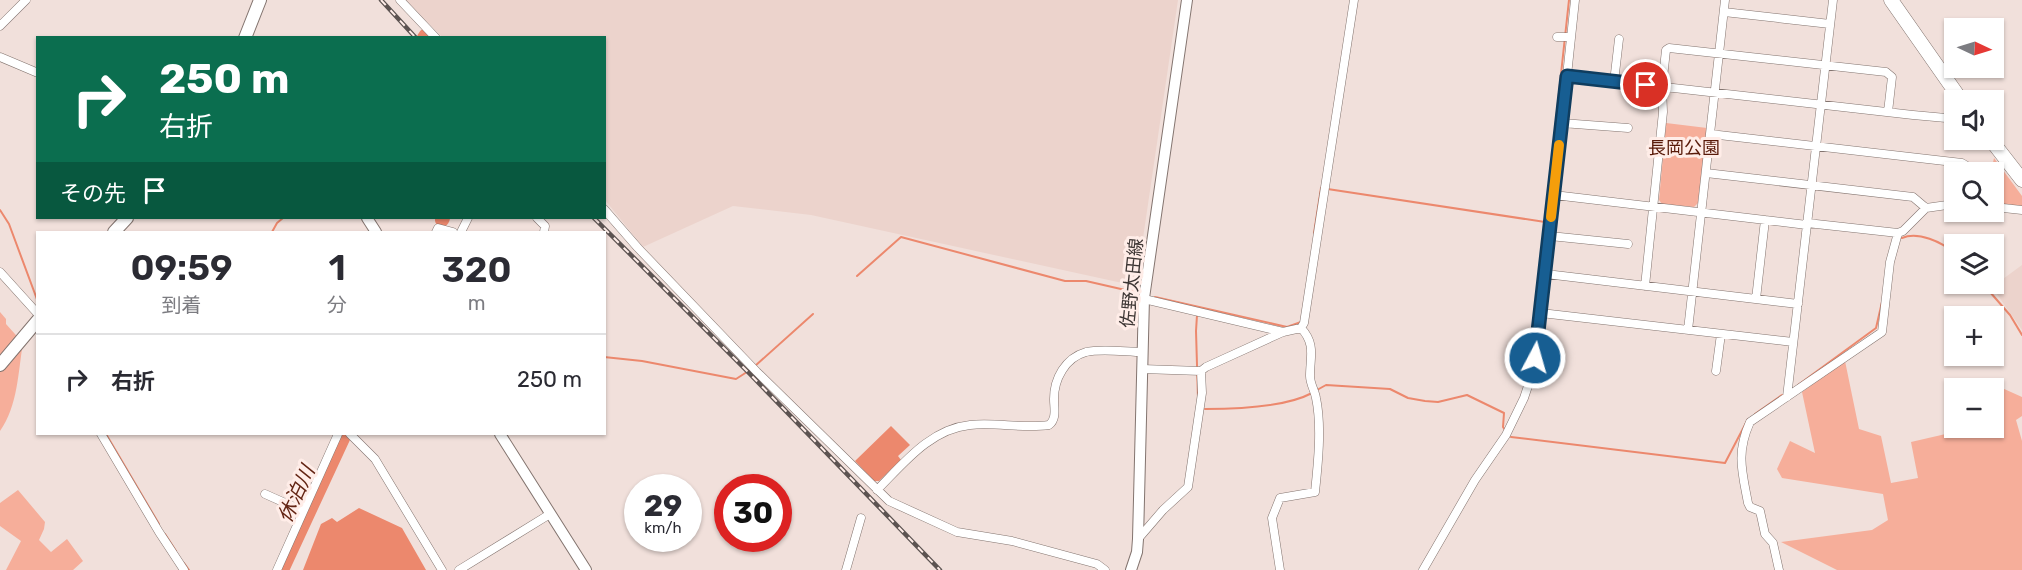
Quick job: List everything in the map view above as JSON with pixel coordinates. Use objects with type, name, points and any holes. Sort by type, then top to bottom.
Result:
[{"type":"highway","points":[[1891,0],[1954,90]]},
{"type":"highway","points":[[1999,150],[2022,180]]},
{"type":"main road","points":[[249,35],[260,0]]},
{"type":"main road","name":"佐野太田線","points":[[1131,570],[1137,552],[1138,539],[1144,299],[1187,0]]},
{"type":"main road","points":[[115,231],[126,219]]},
{"type":"main road","points":[[0,365],[36,322]]},
{"type":"main road","points":[[501,435],[586,570]]},
{"type":"street","points":[[0,26],[26,0]]},
{"type":"street","points":[[400,0],[434,36]]},
{"type":"street","points":[[1142,369],[1198,371],[1283,332],[1301,328],[1304,323],[1354,0]]},
{"type":"street","points":[[1423,570],[1475,480],[1506,435],[1524,398],[1535,358],[1575,0]]},
{"type":"street","points":[[1688,330],[1725,0]]},
{"type":"street","points":[[1787,397],[1833,0]]},
{"type":"street","points":[[1724,12],[1830,24]]},
{"type":"street","points":[[1557,36],[1571,38]]},
{"type":"street","points":[[1614,82],[1619,39]]},
{"type":"street","points":[[1645,286],[1663,112],[1662,87],[1666,50],[1669,48],[1720,53],[1886,72],[1892,77],[1888,111]]},
{"type":"street","points":[[0,57],[36,72]]},
{"type":"street","points":[[1567,76],[1888,111],[1913,116],[1944,117]]},
{"type":"street","points":[[1562,123],[1628,128]]},
{"type":"street","points":[[1710,134],[1947,162]]},
{"type":"street","points":[[1706,173],[1913,197],[1926,208]]},
{"type":"street","points":[[1554,195],[1898,233],[1903,231],[1926,208],[1944,205]]},
{"type":"street","points":[[2004,208],[2022,210]]},
{"type":"street","points":[[606,211],[638,248],[757,372],[889,501],[957,532],[1012,541],[1097,564],[1105,570]]},
{"type":"street","points":[[1756,299],[1765,220]]},
{"type":"street","points":[[1779,570],[1773,543],[1765,534],[1760,511],[1750,507],[1748,503],[1740,461],[1744,436],[1750,422],[1882,332],[1890,262],[1898,233]]},
{"type":"street","points":[[1550,236],[1628,244]]},
{"type":"street","points":[[0,272],[36,312]]},
{"type":"street","points":[[1546,274],[1797,304]]},
{"type":"street","points":[[1144,299],[1283,332]]},
{"type":"street","points":[[1541,313],[1793,342]]},
{"type":"street","points":[[1280,570],[1272,518],[1280,498],[1315,492],[1317,399],[1310,376],[1312,356],[1308,335],[1301,328]]},
{"type":"street","points":[[1716,371],[1721,334]]},
{"type":"street","points":[[877,490],[924,445],[949,429],[970,424],[1049,426],[1054,418],[1054,387],[1063,370],[1076,357],[1095,351],[1143,352]]},
{"type":"street","points":[[1138,539],[1163,510],[1188,487],[1202,393],[1198,371]]},
{"type":"street","points":[[102,435],[184,570]]},
{"type":"street","points":[[277,570],[338,435]]},
{"type":"street","points":[[351,435],[375,459],[442,570]]},
{"type":"street","points":[[265,494],[303,511]]},
{"type":"street","points":[[459,570],[550,514]]},
{"type":"street","points":[[846,570],[861,518]]},
{"type":"shaded area","points":[[406,0],[1178,0],[1136,286],[811,215],[733,206],[643,247],[606,201],[606,36],[441,36]]},
{"type":"shaded area","points":[[2022,265],[2022,330],[1997,294],[2004,294],[2004,278]]},
{"type":"shaded area","points":[[891,426],[910,445],[898,456],[901,460],[879,481],[874,481],[855,461]]},
{"type":"shaded area","points":[[359,508],[402,528],[426,570],[303,570],[321,524],[332,518],[337,522]]},
{"type":"green space","name":"長岡公園","points":[[1666,123],[1707,128],[1698,203],[1694,207],[1662,204],[1659,200]]},
{"type":"green space","points":[[2004,172],[2022,196],[2022,206],[2004,204]]},
{"type":"green space","points":[[0,312],[6,319],[6,324],[23,343],[14,400],[0,431]]},
{"type":"green space","points":[[1845,361],[1859,429],[1881,436],[1891,483],[1918,478],[1911,442],[1944,434],[1944,438],[2004,438],[2004,389],[2022,397],[2022,416],[2016,420],[2022,441],[2022,570],[1837,570],[1781,542],[1872,530],[1888,520],[1883,494],[1782,478],[1777,469],[1790,441],[1815,453],[1802,392]]},
{"type":"green space","points":[[18,490],[45,522],[39,540],[51,552],[67,539],[83,561],[73,570],[6,570],[21,541],[0,526],[0,503]]},
{"type":"waterway","points":[[1314,233],[1321,188],[1545,222],[1569,0]]},
{"type":"waterway","points":[[0,210],[9,224],[36,297]]},
{"type":"waterway","points":[[273,231],[282,219]]},
{"type":"waterway","points":[[857,276],[901,237],[1065,281],[1086,281],[1134,292]]},
{"type":"waterway","points":[[1902,238],[1922,237],[1944,246]]},
{"type":"waterway","points":[[1992,294],[2010,315],[2022,335]]},
{"type":"waterway","points":[[1155,297],[1287,327],[1301,322]]},
{"type":"waterway","points":[[1798,385],[1876,328],[1882,302]]},
{"type":"waterway","points":[[755,366],[813,314]]},
{"type":"waterway","points":[[1197,315],[1198,399]]},
{"type":"waterway","points":[[606,357],[642,361],[736,379],[750,370]]},
{"type":"waterway","points":[[1317,390],[1326,385],[1390,389],[1408,398],[1438,402],[1467,395],[1504,413],[1503,427],[1505,430]]},
{"type":"waterway","points":[[1205,409],[1245,408],[1275,404],[1312,393]]},
{"type":"waterway","points":[[1755,414],[1782,395]]},
{"type":"waterway","points":[[1511,437],[1725,463],[1748,419]]},
{"type":"waterway","points":[[107,435],[159,524]]},
{"type":"waterway","name":"休泊川","points":[[282,570],[345,435]]},
{"type":"waterway","points":[[165,534],[176,551]]},
{"type":"waterway","points":[[184,563],[189,570]]},
{"type":"railway","points":[[381,0],[414,36]]},
{"type":"railway","points":[[595,219],[748,372],[940,570]]},
{"type":"slow traffic","points":[[1551,217],[1559,145]]},
{"type":"route","points":[[1535,358],[1567,76],[1646,85]]}]
